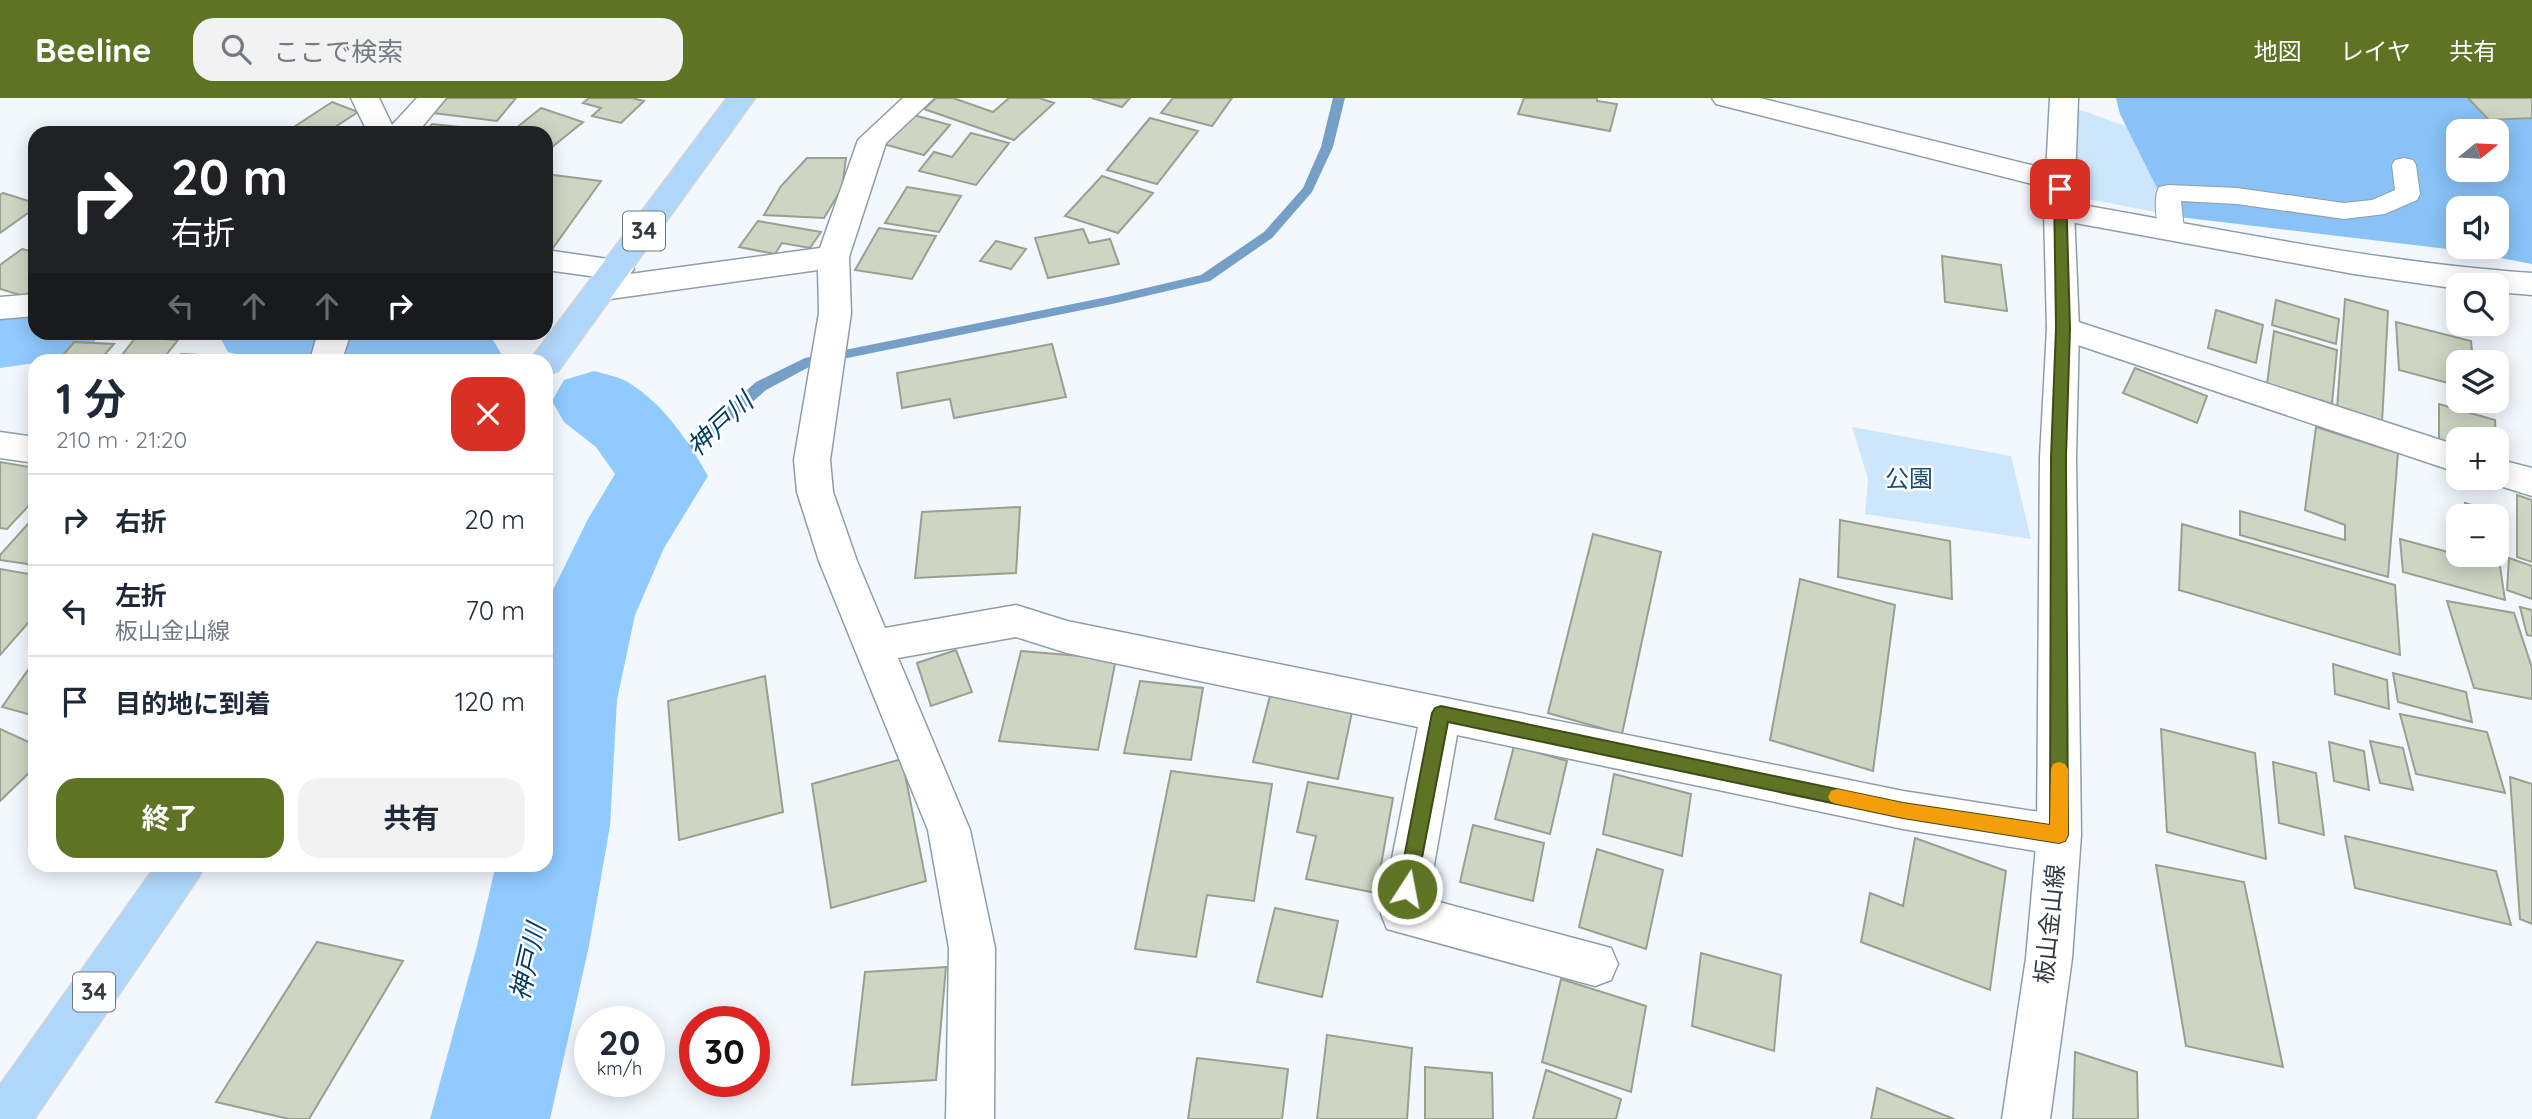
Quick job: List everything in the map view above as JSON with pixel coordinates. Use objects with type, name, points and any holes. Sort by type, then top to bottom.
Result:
[{"type":"main road","name":"34","points":[[553,354],[741,98]]},
{"type":"main road","name":"34","points":[[5,1119],[177,872]]},
{"type":"street","points":[[365,98],[379,126]]},
{"type":"street","points":[[407,126],[432,98]]},
{"type":"street","points":[[920,98],[873,140],[833,257],[835,313],[812,460],[815,492],[838,561],[948,830],[972,948],[970,1119]]},
{"type":"street","points":[[1726,98],[2171,229],[2346,265],[2415,275],[2532,284]]},
{"type":"street","name":"板山金山線","points":[[2026,1119],[2049,958],[2059,835],[2058,457],[2063,328],[2060,196],[2064,98]]},
{"type":"street","points":[[553,262],[610,279],[833,257]]},
{"type":"street","points":[[0,308],[28,306]]},
{"type":"street","points":[[2063,328],[2446,456]]},
{"type":"street","points":[[0,446],[28,449]]},
{"type":"street","points":[[2509,475],[2532,482]]},
{"type":"street","points":[[874,646],[1016,621],[1067,637],[1903,810],[2059,835]]},
{"type":"street","points":[[1441,713],[1402,914],[1595,964]]},
{"type":"lane","points":[[2171,229],[2168,193],[2237,196],[2344,211],[2376,208],[2408,194],[2404,165]]},
{"type":"green space","points":[[2064,104],[2161,139],[2171,215],[2072,196]]},
{"type":"green space","name":"公園","points":[[1852,427],[2011,456],[2031,539],[1865,514],[1868,479]]},
{"type":"shaded area","points":[[2116,98],[2532,98],[2532,264],[2506,259],[2509,259],[2509,196],[2446,196],[2446,249],[2171,216],[2120,114]]},
{"type":"building","points":[[447,98],[516,98],[497,121],[433,113]]},
{"type":"building","points":[[589,98],[632,98],[644,101],[621,123],[592,116],[601,108],[583,103]]},
{"type":"building","points":[[936,98],[953,98],[993,112],[1009,98],[1039,98],[1054,103],[1014,140],[924,109]]},
{"type":"building","points":[[1092,98],[1130,98],[1122,107]]},
{"type":"building","points":[[1173,98],[1232,98],[1212,126],[1161,113]]},
{"type":"building","points":[[1524,98],[1597,98],[1597,101],[1617,104],[1610,131],[1518,114]]},
{"type":"building","points":[[2468,98],[2532,98],[2532,118],[2488,119]]},
{"type":"building","points":[[332,102],[358,112],[337,126],[296,126]]},
{"type":"building","points":[[541,108],[583,122],[553,146],[553,126],[519,126]]},
{"type":"building","points":[[910,114],[950,125],[924,155],[883,144]]},
{"type":"building","points":[[1150,118],[1198,131],[1157,184],[1107,170]]},
{"type":"building","points":[[971,133],[1009,143],[976,185],[919,171],[934,152],[952,157]]},
{"type":"building","points":[[807,158],[846,158],[842,188],[824,218],[764,215],[781,186]]},
{"type":"building","points":[[553,175],[601,181],[553,248]]},
{"type":"building","points":[[1102,176],[1153,193],[1118,233],[1065,216]]},
{"type":"building","points":[[907,187],[961,196],[939,232],[885,223]]},
{"type":"building","points":[[3,193],[28,201],[28,213],[0,233],[0,195]]},
{"type":"building","points":[[758,221],[821,232],[810,248],[782,243],[775,254],[739,247]]},
{"type":"building","points":[[879,228],[936,236],[912,279],[855,270]]},
{"type":"building","points":[[1083,229],[1089,243],[1110,239],[1119,264],[1048,278],[1035,238]]},
{"type":"building","points":[[996,241],[1026,249],[1011,269],[980,261]]},
{"type":"building","points":[[22,249],[28,250],[28,293],[24,296],[0,289],[0,265]]},
{"type":"building","points":[[1942,256],[2001,265],[2007,311],[1945,302]]},
{"type":"building","points":[[2345,299],[2388,311],[2382,423],[2337,409]]},
{"type":"building","points":[[2276,300],[2339,319],[2336,344],[2272,325]]},
{"type":"building","points":[[2216,310],[2263,325],[2256,363],[2208,348]]},
{"type":"building","points":[[2396,322],[2471,341],[2472,350],[2446,350],[2446,383],[2399,370]]},
{"type":"building","points":[[2274,331],[2337,350],[2332,404],[2267,384]]},
{"type":"building","points":[[134,340],[178,340],[167,354],[123,354]]},
{"type":"building","points":[[74,342],[114,344],[105,354],[64,354]]},
{"type":"building","points":[[1052,344],[1066,397],[954,418],[950,399],[902,408],[897,373]]},
{"type":"building","points":[[2135,368],[2207,396],[2197,423],[2123,393]]},
{"type":"building","points":[[2439,404],[2446,406],[2446,413],[2470,413],[2495,420],[2495,427],[2446,427],[2446,447],[2439,445]]},
{"type":"building","points":[[2316,427],[2398,453],[2388,577],[2240,535],[2240,511],[2345,540],[2345,525],[2305,510]]},
{"type":"building","points":[[0,462],[28,467],[28,506],[7,529],[0,528]]},
{"type":"building","points":[[2517,495],[2532,500],[2532,562],[2517,557]]},
{"type":"building","points":[[1020,507],[1016,573],[915,578],[922,512]]},
{"type":"building","points":[[1840,520],[1950,541],[1952,599],[1838,577]]},
{"type":"building","points":[[28,524],[28,564],[0,560],[0,555]]},
{"type":"building","points":[[2182,524],[2395,585],[2400,655],[2179,590]]},
{"type":"building","points":[[1593,534],[1661,552],[1622,734],[1548,713]]},
{"type":"building","points":[[2400,539],[2446,551],[2446,567],[2500,567],[2505,600],[2403,572]]},
{"type":"building","points":[[2509,558],[2532,566],[2532,599],[2507,590]]},
{"type":"building","points":[[0,569],[28,574],[28,623],[0,655]]},
{"type":"building","points":[[1800,579],[1895,605],[1873,771],[1770,740]]},
{"type":"building","points":[[2447,601],[2514,613],[2532,668],[2532,699],[2474,688]]},
{"type":"building","points":[[2520,607],[2532,610],[2532,636],[2527,635]]},
{"type":"building","points":[[956,650],[972,692],[931,706],[917,663]]},
{"type":"building","points":[[1021,651],[1116,659],[1098,750],[999,741]]},
{"type":"building","points":[[2333,664],[2387,680],[2389,709],[2335,694]]},
{"type":"building","points":[[28,670],[28,714],[2,707]]},
{"type":"building","points":[[2393,673],[2466,692],[2472,722],[2398,702]]},
{"type":"building","points":[[765,676],[783,812],[679,840],[668,701]]},
{"type":"building","points":[[1140,681],[1203,688],[1191,760],[1124,753]]},
{"type":"building","points":[[1270,696],[1352,712],[1338,779],[1253,762]]},
{"type":"building","points":[[2400,714],[2487,732],[2505,793],[2416,774]]},
{"type":"building","points":[[0,729],[28,742],[28,774],[0,801]]},
{"type":"building","points":[[2161,729],[2255,753],[2266,859],[2167,832]]},
{"type":"building","points":[[2370,741],[2403,748],[2413,790],[2380,783]]},
{"type":"building","points":[[2329,742],[2364,751],[2369,790],[2334,781]]},
{"type":"building","points":[[1514,746],[1567,761],[1550,834],[1495,819]]},
{"type":"building","points":[[902,759],[926,881],[831,908],[812,784]]},
{"type":"building","points":[[2273,762],[2316,773],[2324,835],[2279,823]]},
{"type":"building","points":[[1171,771],[1272,784],[1254,901],[1207,895],[1196,957],[1135,949]]},
{"type":"building","points":[[1614,774],[1691,794],[1682,856],[1603,834]]},
{"type":"building","points":[[2510,777],[2532,784],[2532,924],[2520,919]]},
{"type":"building","points":[[1308,782],[1393,798],[1376,893],[1306,879],[1316,836],[1297,832]]},
{"type":"building","points":[[1473,825],[1544,843],[1533,901],[1460,882]]},
{"type":"building","points":[[2345,836],[2496,871],[2511,925],[2355,888]]},
{"type":"building","points":[[1915,838],[2006,871],[1990,990],[1861,942],[1870,893],[1903,906]]},
{"type":"building","points":[[1597,849],[1663,870],[1646,949],[1579,927]]},
{"type":"building","points":[[2156,865],[2244,882],[2283,1067],[2186,1046]]},
{"type":"building","points":[[1275,908],[1338,921],[1322,997],[1257,982]]},
{"type":"building","points":[[317,942],[403,961],[309,1119],[289,1119],[216,1102]]},
{"type":"building","points":[[1701,953],[1781,975],[1774,1051],[1692,1026]]},
{"type":"building","points":[[946,967],[936,1080],[852,1085],[865,972]]},
{"type":"building","points":[[1561,979],[1646,1006],[1631,1092],[1542,1062]]},
{"type":"building","points":[[1327,1035],[1412,1048],[1407,1119],[1317,1119]]},
{"type":"building","points":[[2075,1052],[2137,1072],[2138,1119],[2073,1119]]},
{"type":"building","points":[[1197,1058],[1288,1069],[1282,1119],[1188,1119]]},
{"type":"building","points":[[1425,1067],[1492,1073],[1493,1119],[1425,1119]]},
{"type":"building","points":[[1546,1070],[1621,1099],[1616,1119],[1533,1119]]},
{"type":"building","points":[[1877,1088],[1954,1119],[1871,1119]]},
{"type":"waterway","name":"神戸川","points":[[664,476],[696,443],[761,386],[810,361],[1112,300],[1205,278],[1268,235],[1308,189],[1327,147],[1339,98]]},
{"type":"waterway","points":[[0,340],[28,336]]},
{"type":"waterway","points":[[316,340],[420,354]]},
{"type":"waterway","name":"神戸川","points":[[553,846],[567,700],[588,615],[620,544],[648,496],[664,476],[626,425],[594,401]]},
{"type":"waterway","name":"神戸川","points":[[490,1119],[533,946],[548,872]]},
{"type":"slow traffic","points":[[1837,797],[2059,835],[2059,769]]},
{"type":"route","points":[[1407,889],[1441,713],[1903,810],[2059,835],[2058,457],[2063,328],[2060,189]]}]
